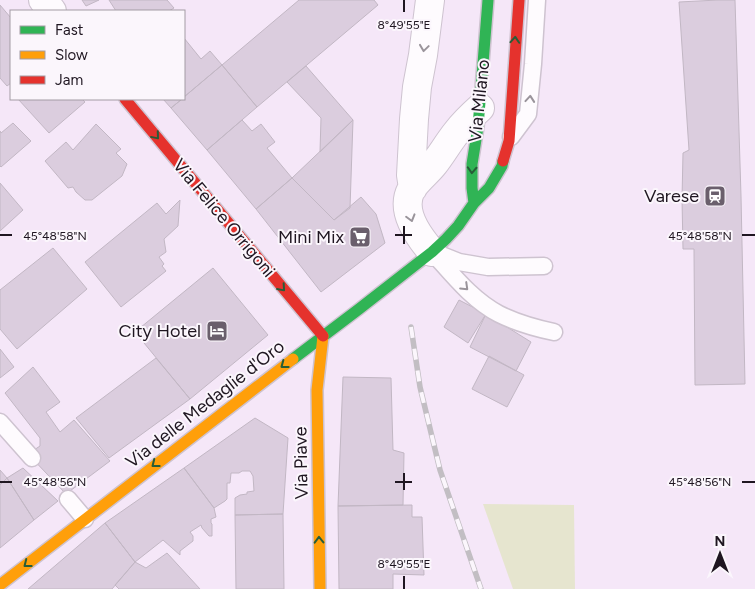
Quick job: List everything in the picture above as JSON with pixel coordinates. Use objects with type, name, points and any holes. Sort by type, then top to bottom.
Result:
[{"type":"main road","name":"Via Milano","points":[[474,203],[472,164],[480,108],[488,0]]},
{"type":"main road","name":"Via Milano","points":[[432,252],[458,226],[474,203],[490,188],[502,166],[509,141],[519,0]]},
{"type":"main road","name":"Via Felice Orrigoni","points":[[126,100],[323,336]]},
{"type":"main road","name":"Via delle Medaglie d'Oro","points":[[0,585],[257,385],[432,252]]},
{"type":"main road","name":"Via Piave","points":[[320,589],[317,390],[323,336]]},
{"type":"street","points":[[42,0],[51,10]]},
{"type":"street","points":[[412,188],[411,175],[417,87],[430,0]]},
{"type":"street","points":[[432,252],[416,232],[410,217],[408,201],[410,192],[457,132],[480,108]]},
{"type":"lane","name":"Via Milano","points":[[509,141],[528,114],[537,0]]},
{"type":"lane","points":[[432,252],[459,262],[488,267],[544,266]]},
{"type":"lane","points":[[432,252],[462,285],[494,311],[525,325],[554,332]]},
{"type":"lane","points":[[0,422],[32,458]]},
{"type":"lane","points":[[68,499],[85,519]]},
{"type":"green space","points":[[483,504],[574,505],[575,589],[513,589]]},
{"type":"building","points":[[82,0],[99,0],[86,6]]},
{"type":"building","points":[[109,0],[167,0],[174,8],[171,10],[115,10]]},
{"type":"building","points":[[299,0],[374,0],[378,5],[257,107],[222,65]]},
{"type":"building","points":[[735,0],[745,384],[695,385],[694,249],[683,249],[683,153],[689,150],[679,2]]},
{"type":"building","points":[[0,5],[10,17],[10,84],[7,86],[0,78]]},
{"type":"building","points":[[185,39],[201,59],[210,51],[222,65],[185,96]]},
{"type":"building","points":[[222,65],[257,107],[207,150],[171,108],[181,100],[185,100],[185,96]]},
{"type":"building","points":[[306,66],[353,120],[320,152],[321,118],[287,82]]},
{"type":"building","points":[[19,100],[83,100],[85,102],[49,133]]},
{"type":"building","points":[[164,100],[181,100],[171,108]]},
{"type":"building","points":[[242,120],[252,131],[261,124],[275,142],[267,148],[292,178],[256,209],[207,150]]},
{"type":"building","points":[[353,120],[350,208],[334,220],[292,178]]},
{"type":"building","points":[[13,123],[31,141],[1,167],[0,131],[1,133]]},
{"type":"building","points":[[96,124],[121,149],[116,153],[127,164],[122,176],[92,200],[85,200],[73,187],[68,188],[45,161],[66,142],[73,150]]},
{"type":"building","points":[[292,178],[334,220],[361,197],[376,214],[385,243],[321,292],[256,209]]},
{"type":"building","points":[[0,183],[23,210],[0,231]]},
{"type":"building","points":[[180,200],[178,226],[164,239],[166,252],[159,257],[166,271],[121,307],[85,262],[157,203],[166,214]]},
{"type":"building","points":[[53,248],[87,289],[17,349],[0,329],[0,290]]},
{"type":"building","points":[[213,268],[268,335],[190,399],[135,332]]},
{"type":"building","points":[[459,300],[486,314],[468,343],[444,327]]},
{"type":"building","points":[[486,314],[531,342],[516,371],[470,347]]},
{"type":"building","points":[[0,349],[14,367],[0,378]]},
{"type":"building","points":[[489,356],[524,375],[507,407],[472,389]]},
{"type":"building","points":[[156,358],[190,399],[109,458],[76,418]]},
{"type":"building","points":[[33,367],[60,402],[46,412],[60,432],[74,420],[110,461],[66,494],[28,454],[40,446],[40,438],[5,393]]},
{"type":"building","points":[[343,377],[391,378],[393,450],[404,453],[403,505],[338,506]]},
{"type":"building","points":[[255,418],[288,438],[283,514],[235,515],[235,498],[254,491],[253,476],[250,471],[231,473],[230,483],[227,483],[227,499],[214,508],[184,468]]},
{"type":"building","points":[[23,468],[58,501],[34,520],[7,478]]},
{"type":"building","points":[[184,468],[214,508],[216,517],[211,519],[212,536],[209,536],[201,525],[190,532],[193,536],[193,541],[180,551],[180,555],[163,540],[135,562],[105,523]]},
{"type":"building","points":[[0,470],[7,478],[0,485]]},
{"type":"building","points":[[7,478],[34,520],[0,548],[0,485]]},
{"type":"building","points":[[412,505],[412,517],[422,517],[424,575],[393,574],[393,589],[339,589],[338,506]]},
{"type":"building","points":[[283,514],[284,589],[236,589],[235,515]]},
{"type":"building","points":[[105,523],[135,562],[112,589],[28,589]]},
{"type":"building","points":[[167,553],[200,589],[119,589],[115,585],[135,562],[146,568]]},
{"type":"railway","points":[[411,327],[420,387],[440,470],[481,589]]},
{"type":"traffic: fast","points":[[474,203],[472,164],[478,127],[488,0]]},
{"type":"traffic: fast","points":[[293,359],[432,252],[446,239],[474,203],[489,188],[503,161]]},
{"type":"traffic: slow","points":[[320,589],[317,390],[323,336]]},
{"type":"traffic: slow","points":[[0,585],[293,359]]},
{"type":"traffic: jam","points":[[503,161],[509,141],[519,0]]},
{"type":"traffic: jam","points":[[126,100],[323,336]]},
{"type":"place","name":"Varese","points":[[715,196]]},
{"type":"place","name":"Mini Mix","points":[[360,237]]},
{"type":"place","name":"City Hotel","points":[[217,331]]}]
